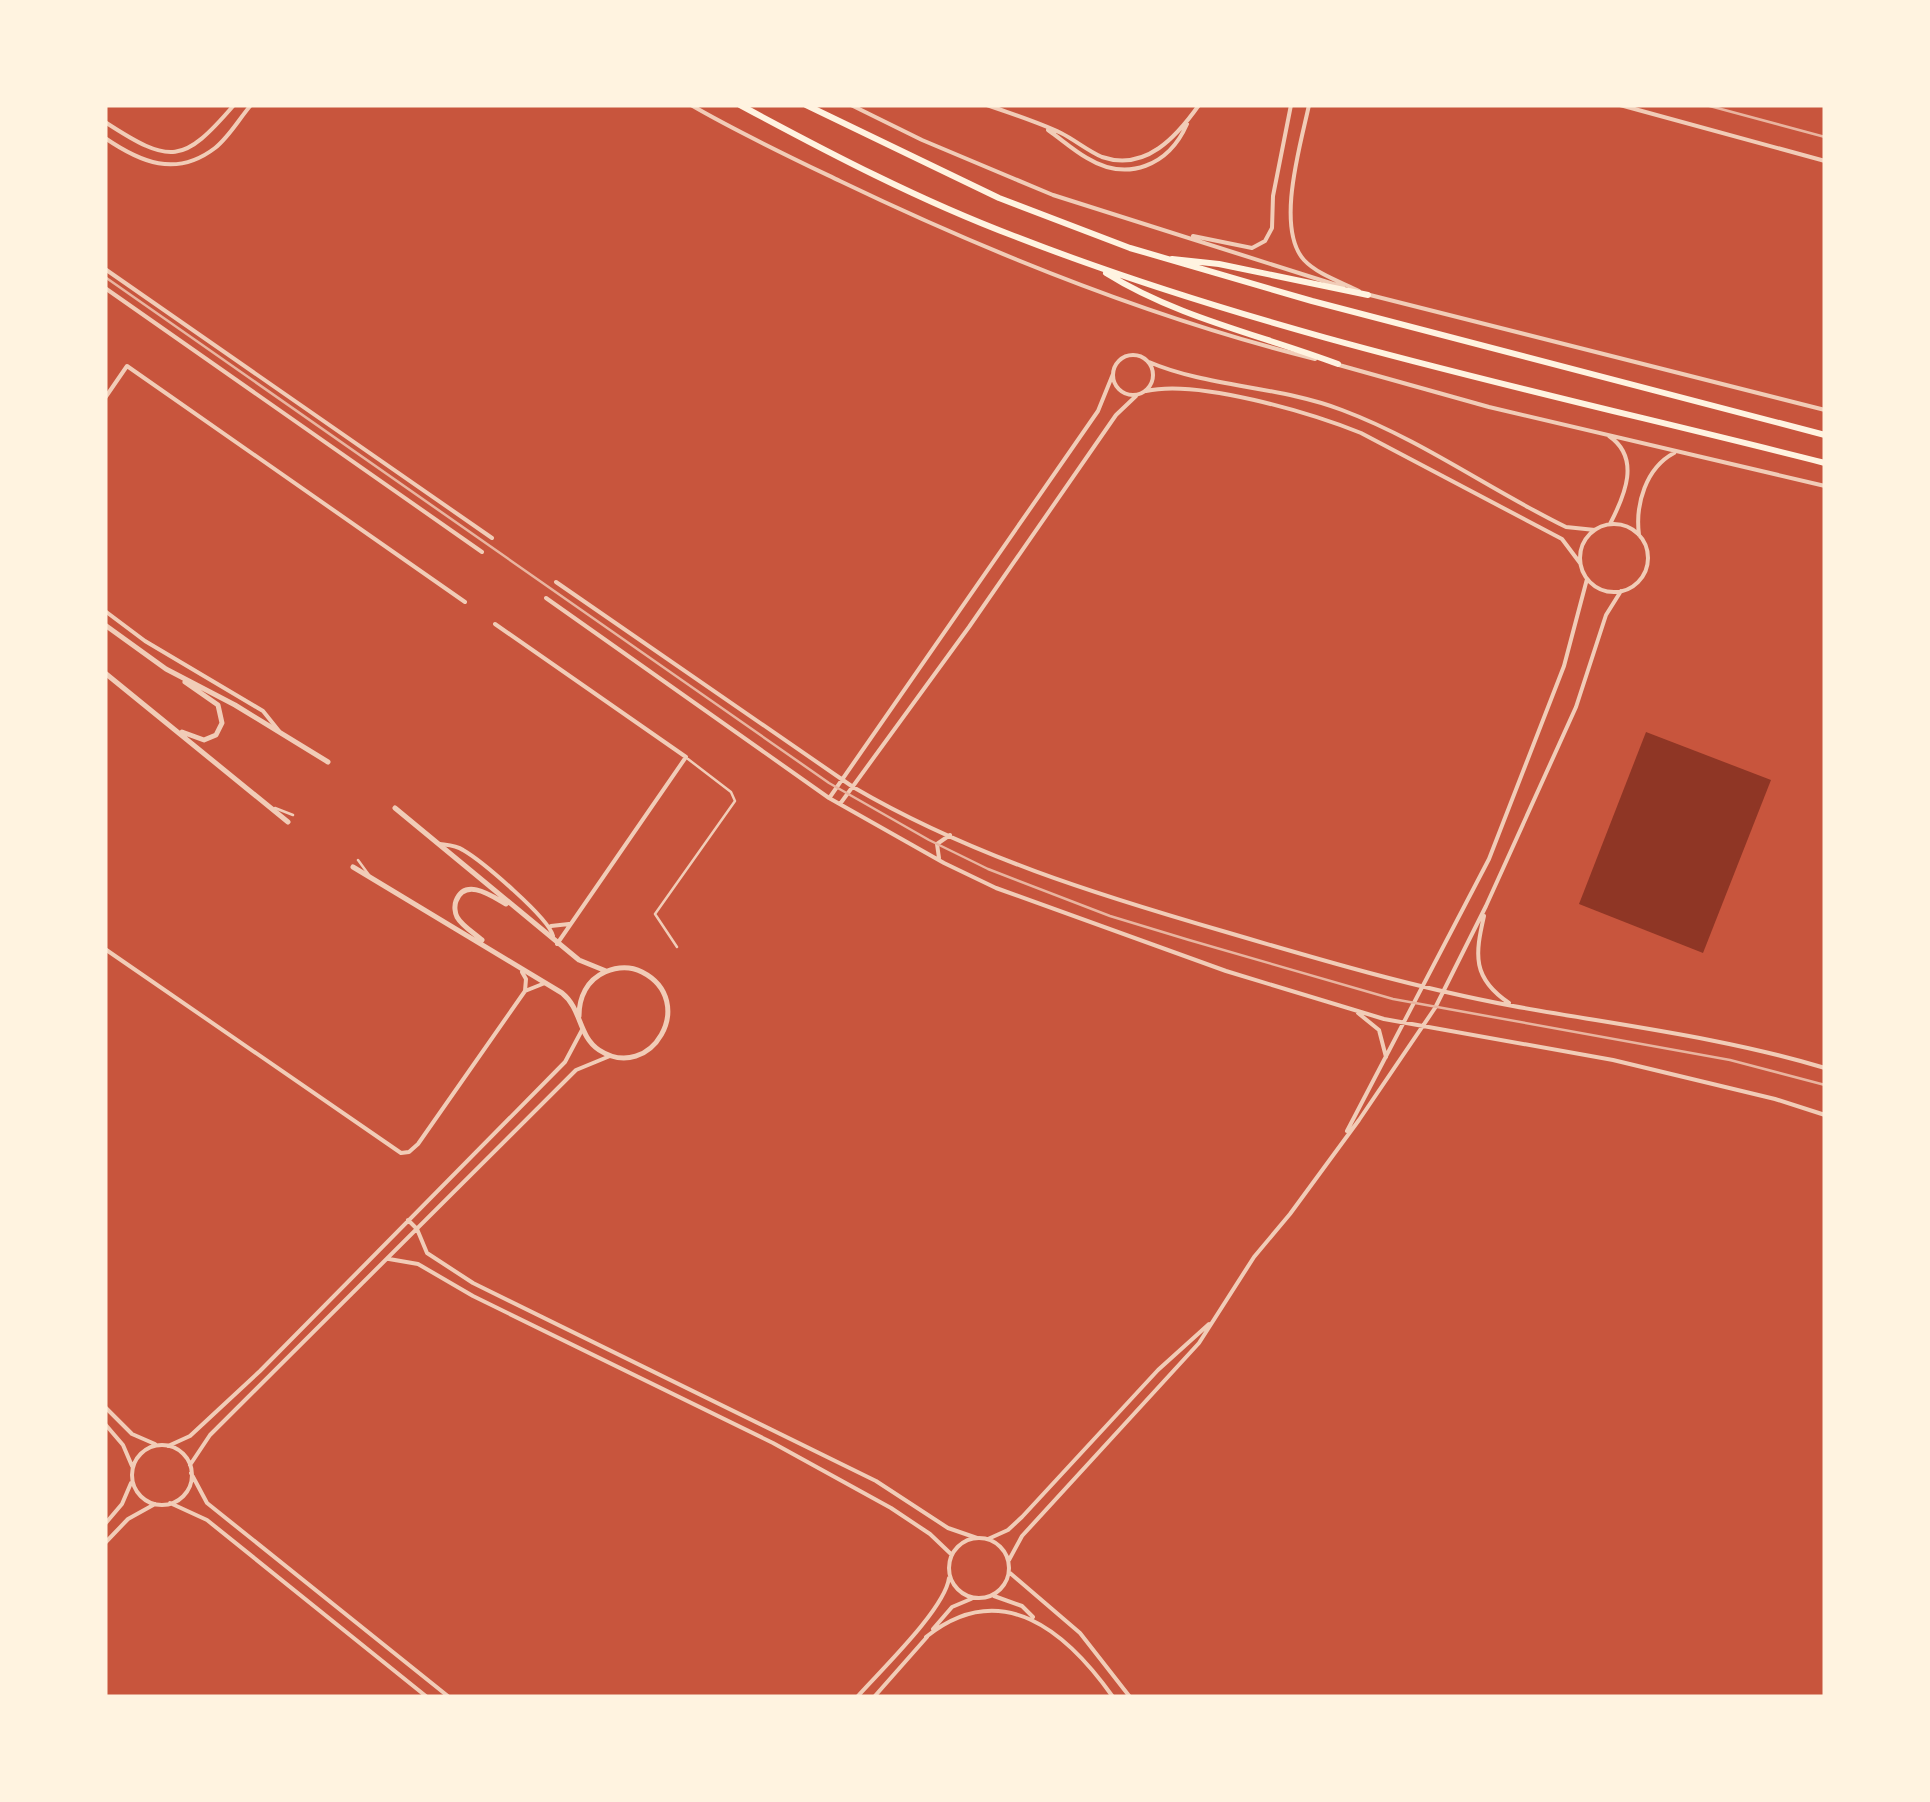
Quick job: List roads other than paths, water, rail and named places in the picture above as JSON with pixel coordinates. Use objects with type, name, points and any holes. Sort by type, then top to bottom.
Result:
[{"type":"main road","points":[[740,105],[869,172],[1010,235],[1097,267],[1315,337],[1825,463]]},
{"type":"main road","points":[[806,105],[999,198],[1158,257],[1312,302],[1825,434]]},
{"type":"main road","points":[[1158,257],[1219,264],[1368,295]]},
{"type":"main road","points":[[1097,267],[1135,291],[1338,364]]},
{"type":"street","points":[[105,122],[148,148],[178,151],[207,138],[234,105]]},
{"type":"street","points":[[105,138],[140,160],[162,164],[188,162],[214,149],[251,105]]},
{"type":"street","points":[[691,105],[913,216],[1035,267],[1182,321],[1489,407],[1825,486]]},
{"type":"street","points":[[851,105],[1053,196],[1368,295],[1825,410]]},
{"type":"street","points":[[987,105],[1040,124],[1100,156],[1117,160],[1151,154],[1188,120]]},
{"type":"street","points":[[1040,124],[1089,160],[1119,168],[1153,164],[1170,152],[1199,105]]},
{"type":"street","points":[[1170,232],[1252,248],[1266,241],[1272,228],[1273,196],[1291,105]]},
{"type":"street","points":[[1309,105],[1293,186],[1292,238],[1305,262],[1368,295]]},
{"type":"street","points":[[1620,105],[1825,161]]},
{"type":"street","points":[[105,270],[492,538]]},
{"type":"street","points":[[105,288],[482,552]]},
{"type":"street","points":[[830,798],[1098,410],[1117,362],[1127,356],[1139,356],[1169,370],[1273,389],[1338,408],[1407,438],[1566,527],[1594,530],[1610,524],[1626,526],[1639,535]]},
{"type":"street","points":[[1146,391],[1153,380],[1149,362]]},
{"type":"street","points":[[105,398],[127,366],[465,602]]},
{"type":"street","points":[[1113,374],[1119,390],[1136,396]]},
{"type":"street","points":[[840,804],[1112,420],[1146,391],[1167,388],[1222,395],[1330,421],[1361,433],[1562,539],[1587,579],[1602,590],[1621,591]]},
{"type":"street","points":[[1605,433],[1620,444],[1628,465],[1610,524]]},
{"type":"street","points":[[1346,1133],[1359,1120],[1445,990],[1486,906],[1576,706],[1606,615],[1621,591],[1638,581],[1648,564],[1648,553],[1639,535],[1639,510],[1649,476],[1661,461],[1678,451]]},
{"type":"street","points":[[1580,563],[1582,544],[1594,530]]},
{"type":"street","points":[[1009,1560],[1022,1536],[1187,1358],[1254,1256],[1290,1214],[1346,1133],[1489,860],[1573,638],[1587,579]]},
{"type":"street","points":[[556,582],[853,787],[950,835],[1103,898],[1425,986],[1513,1006],[1690,1034],[1825,1068]]},
{"type":"street","points":[[546,598],[830,798],[996,888],[1226,971],[1354,1010],[1406,1024],[1614,1060],[1776,1098],[1825,1115]]},
{"type":"street","points":[[105,612],[263,711],[279,730]]},
{"type":"street","points":[[494,624],[686,758],[556,942]]},
{"type":"street","points":[[105,625],[218,705],[222,718],[219,731],[204,740],[171,726]]},
{"type":"street","points":[[166,668],[279,730],[328,762]]},
{"type":"street","points":[[105,672],[288,822]]},
{"type":"street","points":[[190,1464],[210,1435],[576,1070],[611,1056],[631,1057],[650,1050],[663,1034],[668,1015],[662,990],[654,979],[626,968],[606,971],[578,960],[395,808]]},
{"type":"street","points":[[944,863],[936,850],[940,840],[950,835]]},
{"type":"street","points":[[439,843],[464,850],[550,926],[556,942]]},
{"type":"street","points":[[353,867],[496,952]]},
{"type":"street","points":[[522,914],[477,890],[466,891],[454,907],[458,919],[496,952],[569,999],[582,1030],[594,1046],[611,1056]]},
{"type":"street","points":[[1486,906],[1477,949],[1481,972],[1492,990],[1513,1006]]},
{"type":"street","points":[[550,926],[561,927],[573,921]]},
{"type":"street","points":[[105,949],[401,1154],[418,1144],[525,990],[526,979],[521,970]]},
{"type":"street","points":[[578,1016],[585,989],[606,971]]},
{"type":"street","points":[[525,990],[548,983]]},
{"type":"street","points":[[1354,1010],[1379,1030],[1386,1057]]},
{"type":"street","points":[[168,1446],[190,1436],[236,1394],[565,1062],[582,1030]]},
{"type":"street","points":[[408,1220],[417,1229],[427,1253],[473,1283],[876,1481],[948,1528],[977,1538],[1008,1530],[1158,1370],[1213,1320]]},
{"type":"street","points":[[389,1259],[418,1264],[473,1296],[773,1443],[890,1508],[930,1534],[952,1555]]},
{"type":"street","points":[[105,1407],[132,1434],[181,1452],[207,1503],[449,1697]]},
{"type":"street","points":[[105,1424],[123,1446],[132,1468],[122,1504],[105,1524]]},
{"type":"street","points":[[132,1468],[144,1450],[159,1445]]},
{"type":"street","points":[[170,1503],[184,1494],[192,1474]]},
{"type":"street","points":[[132,1479],[141,1496],[154,1504]]},
{"type":"street","points":[[105,1543],[128,1518],[154,1504],[170,1503],[207,1520],[428,1697]]},
{"type":"street","points":[[858,1697],[934,1610],[945,1592],[952,1555],[960,1545],[977,1538]]},
{"type":"street","points":[[988,1538],[1001,1546],[1009,1560],[1010,1574],[1003,1588],[993,1596]]},
{"type":"street","points":[[949,1574],[958,1590],[973,1598]]},
{"type":"street","points":[[1010,1574],[1080,1633],[1130,1697]]},
{"type":"street","points":[[874,1697],[952,1607],[973,1598],[993,1596],[1022,1606],[1044,1627]]},
{"type":"street","points":[[926,1637],[953,1619],[984,1610],[1016,1612],[1031,1617],[1069,1646],[1112,1697]]},
{"type":"lane","points":[[677,946],[654,914],[734,801],[731,792],[686,758]]},
{"type":"lane","points":[[269,806],[293,815]]},
{"type":"lane","points":[[358,860],[370,878]]},
{"type":"tram line","points":[[1706,105],[1825,137]]},
{"type":"tram line","points":[[105,277],[829,783],[988,869],[1110,916],[1393,999],[1730,1060],[1825,1085]]}]
